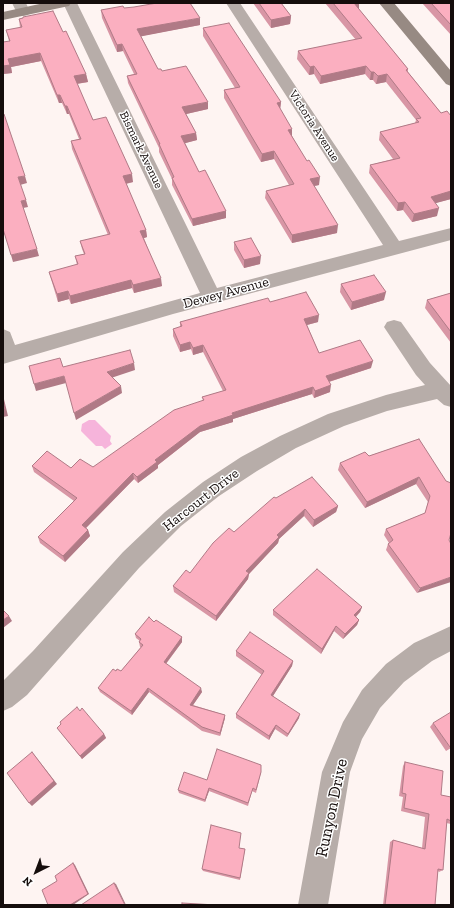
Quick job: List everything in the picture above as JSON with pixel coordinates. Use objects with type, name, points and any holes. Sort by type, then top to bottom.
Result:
[{"type":"street","points":[[3,16],[21,8],[64,3]]},
{"type":"street","name":"Bismark Avenue","points":[[70,3],[212,296]]},
{"type":"street","name":"Victoria Avenue","points":[[233,3],[395,249]]},
{"type":"street","points":[[386,3],[451,80]]},
{"type":"street","name":"Dewey Avenue","points":[[5,349],[451,234]]},
{"type":"street","points":[[394,327],[422,369],[446,395]]},
{"type":"street","name":"Harcourt Drive","points":[[3,698],[18,686],[131,560],[173,519],[211,489],[249,464],[288,442],[336,420],[386,403],[446,395]]},
{"type":"street","name":"Runyon Drive","points":[[313,905],[336,772],[352,731],[371,699],[395,673],[423,652],[451,638]]},
{"type":"shaded area","points":[[89,420],[95,420],[111,436],[110,441],[112,444],[105,449],[102,446],[96,446],[81,431],[82,424]]},
{"type":"building","points":[[157,3],[190,3],[200,18],[137,29],[158,69],[161,69],[162,71],[186,66],[208,102],[182,107],[196,133],[181,136],[199,172],[205,170],[226,211],[192,219],[172,178],[174,177],[160,144],[127,76],[137,74],[122,44],[117,45],[101,10],[123,6],[124,8]]},
{"type":"building","points":[[259,3],[281,3],[291,16],[271,20]]},
{"type":"building","points":[[333,3],[354,3],[408,69],[406,70],[441,113],[447,111],[451,116],[451,191],[431,197],[439,208],[414,214],[405,202],[398,203],[370,165],[400,158],[380,132],[419,122],[416,119],[421,118],[387,74],[378,76],[374,72],[371,72],[366,66],[321,76],[314,66],[310,67],[298,51],[362,38]]},
{"type":"building","points":[[431,3],[451,3],[451,25]]},
{"type":"building","points":[[53,11],[63,32],[66,31],[86,74],[74,76],[93,120],[106,117],[132,174],[123,176],[146,230],[140,231],[161,278],[133,285],[131,280],[70,296],[68,291],[57,294],[49,272],[78,264],[75,256],[85,254],[80,241],[110,234],[71,141],[81,139],[67,106],[65,106],[60,95],[57,95],[40,53],[8,59],[10,65],[3,66],[3,42],[10,41],[6,30],[22,27],[19,19],[23,17]]},
{"type":"building","points":[[229,23],[281,102],[277,103],[292,129],[288,130],[307,161],[309,160],[320,177],[310,179],[338,225],[292,235],[266,191],[294,184],[274,151],[262,154],[224,90],[240,87],[203,28]]},
{"type":"building","points":[[3,114],[25,176],[18,177],[26,200],[21,201],[37,249],[11,255],[3,229]]},
{"type":"building","points":[[251,238],[261,256],[244,260],[234,242]]},
{"type":"building","points":[[374,275],[386,292],[352,302],[341,284]]},
{"type":"building","points":[[306,292],[319,315],[304,319],[319,353],[360,340],[373,361],[326,376],[331,385],[315,391],[313,387],[232,413],[233,415],[200,426],[155,460],[157,462],[137,477],[133,473],[82,525],[88,530],[63,556],[38,537],[77,498],[32,466],[47,451],[71,468],[80,459],[93,467],[174,410],[204,400],[202,397],[226,390],[203,345],[193,348],[190,342],[180,345],[173,329],[182,326],[180,322],[268,298],[270,302]]},
{"type":"building","points":[[451,293],[451,332],[427,300]]},
{"type":"building","points":[[130,350],[134,363],[107,372],[121,386],[74,413],[64,376],[34,384],[29,366],[60,358],[63,367]]},
{"type":"building","points":[[419,439],[446,481],[451,483],[451,533],[449,540],[451,544],[451,577],[420,588],[388,544],[393,540],[386,529],[425,513],[430,496],[419,477],[367,502],[340,463],[365,452],[369,456]]},
{"type":"building","points":[[312,477],[338,506],[314,520],[305,509],[277,535],[279,537],[246,571],[249,573],[216,616],[173,586],[186,570],[190,573],[213,543],[229,528],[234,532],[274,497],[276,498]]},
{"type":"building","points":[[317,569],[362,607],[354,615],[359,620],[345,634],[336,626],[322,649],[273,610]]},
{"type":"building","points":[[3,610],[9,616],[3,620]]},
{"type":"building","points":[[149,617],[154,622],[156,620],[182,637],[164,662],[201,688],[190,705],[225,715],[220,733],[202,727],[148,688],[131,711],[98,688],[113,669],[116,671],[117,669],[121,671],[143,645],[139,642],[141,639],[135,634]]},
{"type":"building","points":[[250,632],[293,661],[271,695],[300,714],[288,734],[276,725],[269,736],[236,714],[264,671],[236,651]]},
{"type":"building","points":[[77,707],[80,711],[82,708],[104,734],[80,756],[57,728],[61,724],[60,722]]},
{"type":"building","points":[[451,712],[451,746],[450,747],[433,723]]},
{"type":"building","points":[[217,749],[261,765],[261,772],[256,790],[253,788],[248,803],[209,788],[205,800],[178,790],[184,772],[207,780]]},
{"type":"building","points":[[32,752],[54,781],[29,803],[7,773]]},
{"type":"building","points":[[405,762],[443,771],[441,795],[451,797],[451,821],[447,819],[443,870],[438,869],[435,905],[385,905],[393,840],[425,849],[429,814],[404,808],[406,794],[402,793]]},
{"type":"building","points":[[211,825],[241,833],[239,848],[245,849],[240,878],[202,869]]},
{"type":"building","points":[[73,863],[88,894],[70,905],[48,905],[42,890],[57,881],[55,876]]},
{"type":"building","points":[[114,883],[125,905],[81,905]]},
{"type":"building","points":[[182,903],[216,905],[182,905]]}]
